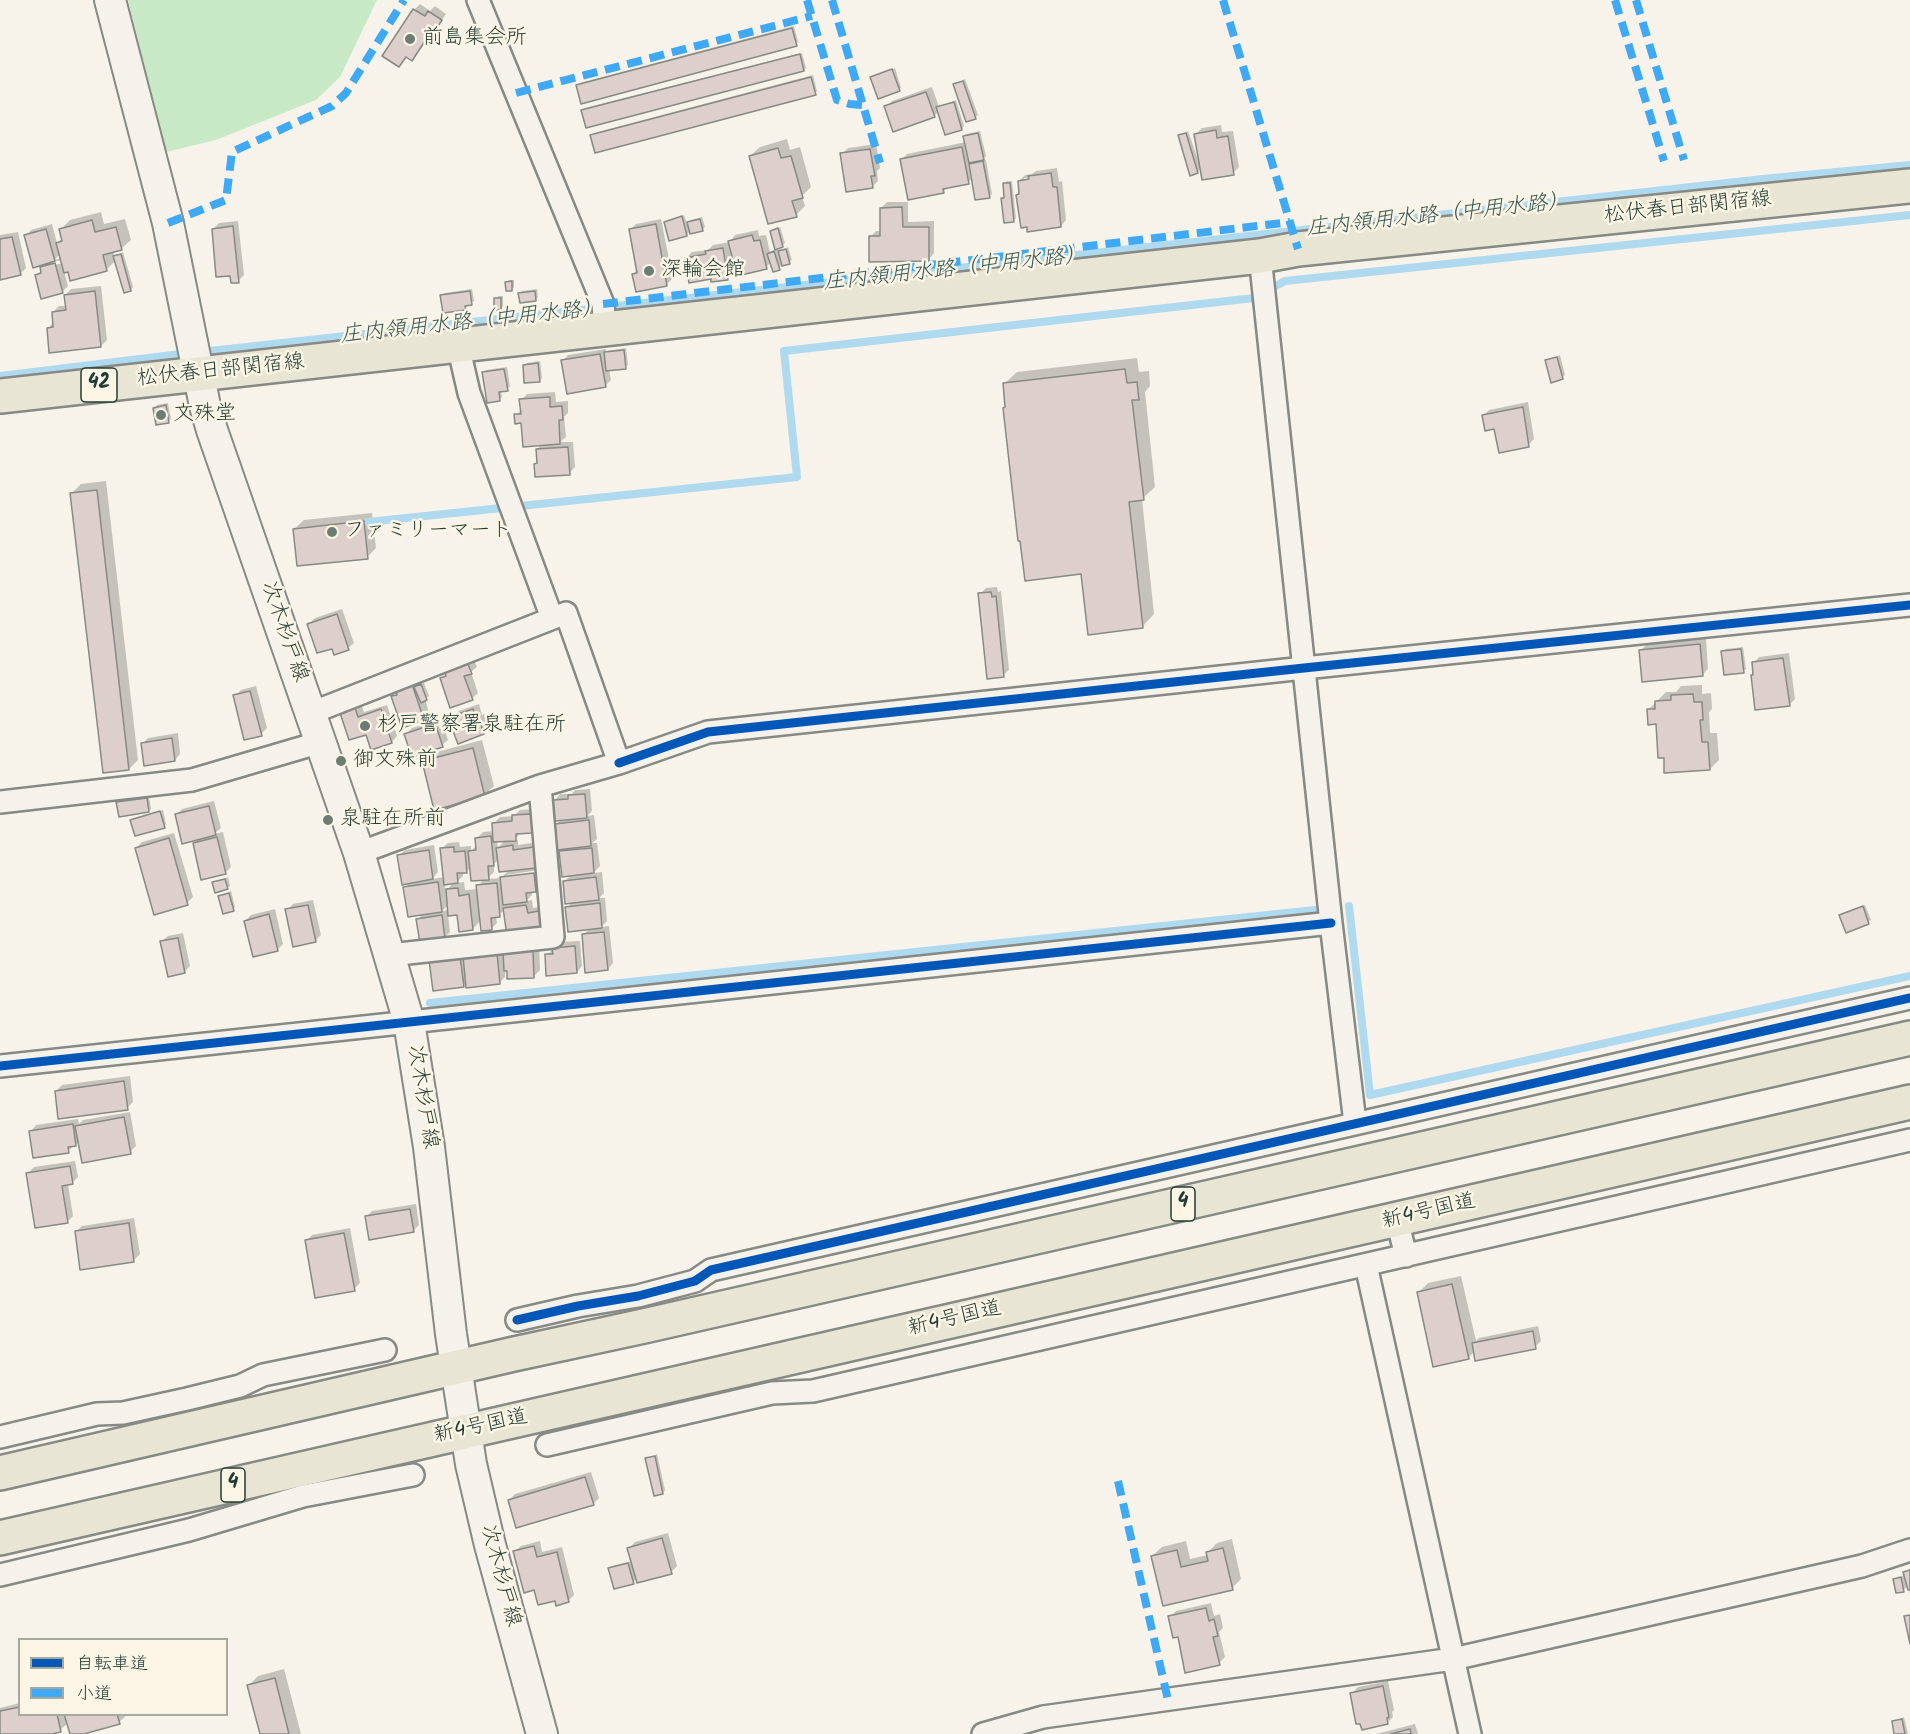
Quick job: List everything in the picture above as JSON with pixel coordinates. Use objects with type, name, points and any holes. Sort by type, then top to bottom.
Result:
[{"type":"main road","name":"次木杉戸線","points":[[110,0],[168,223],[212,430],[359,853],[408,1022],[429,1147],[465,1431],[490,1545],[542,1734]]},
{"type":"main road","name":"松伏春日部関宿線","points":[[0,396],[1260,256],[1298,249],[1910,186]]},
{"type":"main road","name":"4","points":[[0,1473],[456,1368],[641,1311],[1910,1038]]},
{"type":"main road","name":"新4号国道","points":[[0,1538],[465,1431],[732,1386],[1397,1220],[1910,1102]]},
{"type":"street","points":[[478,0],[603,303],[605,328]]},
{"type":"street","points":[[1260,256],[1330,923],[1355,1123]]},
{"type":"street","points":[[458,345],[469,393],[552,618]]},
{"type":"street","points":[[359,853],[540,786],[619,763],[708,732],[1910,605]]},
{"type":"street","points":[[311,713],[566,613],[619,763]]},
{"type":"street","points":[[0,802],[192,780],[321,742]]},
{"type":"street","points":[[390,955],[553,937],[540,786]]},
{"type":"street","points":[[0,1066],[1330,923]]},
{"type":"street","points":[[517,1320],[578,1306],[641,1311],[711,1270],[1910,998]]},
{"type":"street","points":[[547,1446],[732,1386],[772,1393],[813,1391],[1910,1140]]},
{"type":"street","points":[[1397,1220],[1406,1256]]},
{"type":"street","points":[[1366,1265],[1470,1734]]},
{"type":"street","points":[[0,1437],[97,1414],[123,1413],[187,1399],[240,1386],[262,1375],[385,1350]]},
{"type":"street","points":[[0,1575],[189,1530],[303,1496],[413,1475]]},
{"type":"street","points":[[983,1734],[1043,1718],[1453,1659],[1862,1566],[1910,1550]]},
{"type":"green space","points":[[128,0],[377,0],[340,77],[316,100],[216,140],[166,152]]},
{"type":"building","points":[[413,9],[425,16],[428,11],[442,20],[431,37],[428,36],[412,61],[406,57],[399,67],[382,56]]},
{"type":"building","points":[[792,28],[797,46],[581,104],[576,85]]},
{"type":"building","points":[[800,54],[804,71],[586,128],[581,110]]},
{"type":"building","points":[[892,69],[900,91],[878,99],[870,77]]},
{"type":"building","points":[[811,77],[816,95],[595,153],[590,135]]},
{"type":"building","points":[[963,81],[976,119],[966,122],[953,84]]},
{"type":"building","points":[[926,92],[935,117],[893,132],[884,106]]},
{"type":"building","points":[[954,102],[962,130],[945,135],[936,107]]},
{"type":"building","points":[[1216,130],[1217,138],[1228,136],[1234,175],[1202,180],[1194,134]]},
{"type":"building","points":[[978,133],[984,160],[969,163],[963,136]]},
{"type":"building","points":[[1186,133],[1198,173],[1190,176],[1178,135]]},
{"type":"building","points":[[962,147],[969,184],[943,189],[944,193],[908,200],[900,159]]},
{"type":"building","points":[[778,148],[781,158],[791,156],[803,198],[792,201],[797,217],[768,224],[749,156]]},
{"type":"building","points":[[870,149],[875,176],[871,176],[873,188],[846,192],[840,153]]},
{"type":"building","points":[[983,161],[990,198],[975,200],[969,164]]},
{"type":"building","points":[[1051,173],[1053,187],[1057,187],[1061,227],[1027,232],[1027,227],[1021,228],[1016,195],[1019,194],[1018,181],[1029,179],[1028,176]]},
{"type":"building","points":[[1003,183],[1010,183],[1014,222],[1004,223],[1001,198],[1004,198]]},
{"type":"building","points":[[902,207],[903,227],[929,227],[929,261],[869,262],[869,236],[880,236],[880,208]]},
{"type":"building","points":[[682,216],[687,236],[669,241],[664,222]]},
{"type":"building","points":[[700,219],[703,231],[690,234],[687,222]]},
{"type":"building","points":[[92,220],[95,232],[116,227],[122,250],[103,255],[107,271],[70,281],[68,272],[64,273],[56,243],[62,241],[59,229]]},
{"type":"building","points":[[656,224],[667,286],[636,292],[632,274],[637,273],[629,229]]},
{"type":"building","points":[[233,226],[239,283],[231,283],[230,276],[216,277],[212,229]]},
{"type":"building","points":[[778,228],[783,247],[775,250],[770,231]]},
{"type":"building","points":[[46,229],[55,261],[33,268],[24,235]]},
{"type":"building","points":[[752,235],[754,241],[760,240],[767,269],[737,276],[728,241]]},
{"type":"building","points":[[12,237],[21,275],[0,280],[0,239]]},
{"type":"building","points":[[723,248],[728,280],[711,282],[711,279],[689,283],[685,258]]},
{"type":"building","points":[[786,249],[790,264],[782,266],[778,251]]},
{"type":"building","points":[[774,251],[780,270],[773,272],[767,254]]},
{"type":"building","points":[[121,254],[131,291],[124,293],[113,256]]},
{"type":"building","points":[[55,263],[63,293],[41,299],[35,275],[41,273],[40,267]]},
{"type":"building","points":[[512,281],[512,291],[506,291],[505,282]]},
{"type":"building","points":[[95,291],[101,347],[49,353],[47,328],[53,327],[52,312],[66,310],[64,295]]},
{"type":"building","points":[[470,291],[472,305],[465,306],[466,310],[443,313],[440,295]]},
{"type":"building","points":[[535,291],[536,301],[520,303],[518,293]]},
{"type":"building","points":[[494,298],[501,298],[501,310],[494,310]]},
{"type":"building","points":[[624,350],[626,369],[606,371],[604,352]]},
{"type":"building","points":[[600,354],[606,387],[567,394],[561,360]]},
{"type":"building","points":[[1557,357],[1563,379],[1551,383],[1545,360]]},
{"type":"building","points":[[538,363],[540,382],[524,383],[523,365]]},
{"type":"building","points":[[504,369],[508,391],[499,392],[500,401],[487,403],[482,372]]},
{"type":"building","points":[[1125,369],[1127,383],[1137,382],[1139,400],[1132,400],[1144,500],[1129,502],[1143,628],[1088,635],[1081,574],[1025,581],[1020,541],[1018,541],[1003,408],[1005,407],[1003,383]]},
{"type":"building","points":[[550,397],[550,407],[562,406],[563,420],[559,420],[560,444],[523,447],[521,423],[515,424],[514,414],[521,414],[519,399]]},
{"type":"building","name":"文殊堂","points":[[166,405],[169,423],[156,425],[153,408]]},
{"type":"building","points":[[1523,407],[1529,447],[1499,453],[1494,429],[1485,431],[1482,415]]},
{"type":"building","points":[[568,447],[570,475],[535,477],[536,449]]},
{"type":"building","points":[[97,490],[129,770],[103,773],[70,493]]},
{"type":"building","points":[[364,521],[368,559],[297,566],[293,529]]},
{"type":"building","points":[[991,592],[992,597],[996,596],[1004,677],[987,679],[978,593]]},
{"type":"building","points":[[337,614],[349,650],[334,655],[332,649],[317,653],[307,624]]},
{"type":"building","points":[[1700,644],[1703,676],[1642,682],[1639,650]]},
{"type":"building","points":[[1741,649],[1744,673],[1724,675],[1721,651]]},
{"type":"building","points":[[1783,658],[1790,706],[1755,710],[1751,675],[1753,675],[1752,662]]},
{"type":"building","points":[[467,662],[472,674],[464,676],[473,700],[450,708],[440,678],[446,676],[444,671]]},
{"type":"building","points":[[412,684],[424,720],[402,728],[391,696],[397,695],[395,689]]},
{"type":"building","points":[[421,684],[427,700],[421,703],[414,687]]},
{"type":"building","points":[[250,691],[262,736],[244,740],[233,695]]},
{"type":"building","points":[[1693,694],[1694,702],[1702,702],[1703,720],[1700,720],[1702,742],[1708,742],[1710,770],[1664,773],[1664,758],[1658,758],[1656,724],[1648,725],[1647,709],[1655,709],[1655,701],[1671,700],[1671,695]]},
{"type":"building","name":"杉戸警察署泉駐在所","points":[[355,708],[358,717],[381,709],[392,743],[371,750],[366,735],[349,740],[340,713]]},
{"type":"building","points":[[473,709],[484,734],[458,744],[453,731],[456,730],[452,716]]},
{"type":"building","points":[[431,725],[432,728],[436,726],[443,747],[412,757],[404,734]]},
{"type":"building","points":[[172,738],[175,761],[144,766],[141,743]]},
{"type":"building","points":[[473,748],[485,797],[434,810],[422,761]]},
{"type":"building","points":[[585,794],[587,818],[555,821],[553,800],[568,799],[568,795]]},
{"type":"building","points":[[147,798],[149,812],[119,817],[116,802]]},
{"type":"building","points":[[209,806],[216,835],[182,844],[175,814]]},
{"type":"building","points":[[160,811],[165,828],[135,836],[130,820]]},
{"type":"building","points":[[531,814],[532,833],[516,834],[516,841],[493,842],[492,823],[512,821],[512,815]]},
{"type":"building","points":[[589,820],[591,846],[557,850],[555,824]]},
{"type":"building","points":[[491,836],[494,866],[488,866],[489,880],[471,881],[468,851],[476,850],[475,838]]},
{"type":"building","points":[[217,837],[226,874],[201,880],[193,843]]},
{"type":"building","points":[[169,838],[188,905],[154,915],[135,848]]},
{"type":"building","points":[[513,845],[513,850],[534,847],[536,868],[499,872],[496,848]]},
{"type":"building","points":[[454,847],[454,852],[465,851],[467,873],[457,873],[458,883],[444,885],[440,848]]},
{"type":"building","points":[[592,848],[594,873],[562,877],[559,851]]},
{"type":"building","points":[[429,850],[433,879],[402,885],[397,855]]},
{"type":"building","points":[[534,873],[536,892],[526,893],[527,902],[503,905],[500,877]]},
{"type":"building","points":[[596,877],[599,900],[565,904],[563,881]]},
{"type":"building","points":[[225,879],[228,889],[215,893],[212,882]]},
{"type":"building","points":[[438,882],[442,912],[408,917],[403,887]]},
{"type":"building","points":[[497,883],[500,917],[491,918],[492,930],[481,931],[476,885]]},
{"type":"building","points":[[458,888],[459,896],[469,894],[473,930],[459,932],[457,915],[448,916],[446,889]]},
{"type":"building","points":[[229,893],[234,911],[223,914],[218,896]]},
{"type":"building","points":[[600,903],[602,928],[568,932],[565,907]]},
{"type":"building","points":[[308,905],[316,942],[293,947],[285,909]]},
{"type":"building","points":[[526,905],[528,913],[539,911],[542,931],[507,936],[503,908]]},
{"type":"building","points":[[1863,906],[1869,924],[1846,933],[1839,915]]},
{"type":"building","points":[[269,914],[278,951],[253,957],[244,921]]},
{"type":"building","points":[[442,915],[445,939],[420,943],[416,919]]},
{"type":"building","points":[[604,932],[608,970],[585,973],[582,934]]},
{"type":"building","points":[[178,938],[185,973],[168,977],[160,941]]},
{"type":"building","points":[[575,946],[577,973],[546,976],[545,954],[553,954],[552,948]]},
{"type":"building","points":[[533,950],[534,978],[507,979],[503,952]]},
{"type":"building","points":[[497,953],[500,984],[466,988],[463,956]]},
{"type":"building","points":[[460,956],[464,987],[433,991],[429,960]]},
{"type":"building","points":[[124,1081],[128,1110],[58,1119],[55,1091]]},
{"type":"building","points":[[124,1117],[131,1154],[82,1163],[75,1126]]},
{"type":"building","points":[[73,1124],[76,1146],[68,1147],[69,1153],[33,1158],[29,1131]]},
{"type":"building","points":[[70,1166],[73,1184],[62,1186],[68,1223],[35,1228],[26,1173]]},
{"type":"building","points":[[410,1209],[414,1232],[369,1240],[365,1216]]},
{"type":"building","points":[[129,1223],[134,1262],[80,1270],[75,1231]]},
{"type":"building","points":[[344,1233],[355,1291],[315,1298],[305,1240]]},
{"type":"building","points":[[1452,1284],[1469,1359],[1433,1367],[1417,1292]]},
{"type":"building","points":[[1533,1331],[1536,1349],[1475,1361],[1472,1343]]},
{"type":"building","points":[[655,1456],[663,1494],[654,1496],[645,1458]]},
{"type":"building","points":[[585,1477],[594,1505],[516,1528],[508,1500]]},
{"type":"building","points":[[662,1538],[672,1574],[637,1583],[627,1548]]},
{"type":"building","points":[[534,1546],[537,1557],[557,1552],[569,1602],[556,1606],[555,1601],[538,1605],[534,1590],[524,1593],[513,1551]]},
{"type":"building","points":[[1223,1548],[1233,1590],[1163,1606],[1151,1556],[1177,1550],[1181,1567],[1208,1561],[1206,1552]]},
{"type":"building","points":[[628,1563],[634,1584],[614,1589],[608,1568]]},
{"type":"building","points":[[1910,1570],[1910,1590],[1908,1590],[1903,1572]]},
{"type":"building","points":[[1901,1577],[1904,1592],[1896,1593],[1893,1579]]},
{"type":"building","points":[[1206,1608],[1209,1621],[1214,1619],[1218,1636],[1213,1637],[1220,1665],[1185,1673],[1178,1637],[1173,1638],[1168,1616]]},
{"type":"building","points":[[1910,1615],[1910,1644],[1904,1616]]},
{"type":"building","points":[[275,1678],[289,1734],[260,1734],[247,1685]]},
{"type":"building","points":[[1383,1686],[1389,1717],[1387,1718],[1388,1724],[1362,1730],[1360,1724],[1356,1724],[1350,1693]]},
{"type":"building","points":[[18,1707],[18,1716],[57,1716],[61,1732],[0,1734],[0,1711]]},
{"type":"building","points":[[65,1716],[118,1716],[120,1724],[84,1734],[70,1734]]},
{"type":"building","points":[[1902,1719],[1905,1734],[1894,1734],[1892,1721]]},
{"type":"building","points":[[1410,1729],[1411,1734],[1391,1734]]},
{"type":"waterway","name":"庄内領用水路（中用水路）","points":[[201,352],[1763,179],[1910,165]]},
{"type":"waterway","points":[[368,522],[797,477],[784,351],[1254,298],[1285,281],[1910,215]]},
{"type":"waterway","name":"庄内領用水路（中用水路）","points":[[0,376],[189,353]]},
{"type":"waterway","points":[[1349,906],[1370,1095],[1910,976]]},
{"type":"waterway","points":[[430,1003],[1315,910]]},
{"type":"marked path","points":[[168,223],[226,200],[232,152],[332,106],[346,93],[404,0]]},
{"type":"marked path","points":[[807,0],[837,100],[863,105]]},
{"type":"marked path","points":[[832,0],[880,163]]},
{"type":"marked path","points":[[1223,0],[1298,249]]},
{"type":"marked path","points":[[1615,0],[1664,161]]},
{"type":"marked path","points":[[1636,0],[1684,160]]},
{"type":"marked path","points":[[516,93],[812,16]]},
{"type":"marked path","points":[[603,304],[1290,222]]},
{"type":"marked path","points":[[1118,1481],[1168,1700]]},
{"type":"cycle path","points":[[619,763],[708,732],[1910,605]]},
{"type":"cycle path","points":[[0,1066],[1331,923]]},
{"type":"cycle path","points":[[517,1320],[578,1306],[638,1296],[695,1281],[711,1270],[1910,998]]},
{"type":"place","name":"前島集会所","points":[[410,39]]},
{"type":"place","name":"深輪会館","points":[[649,271]]},
{"type":"place","name":"文殊堂","points":[[161,415]]},
{"type":"place","name":"ファミリーマート","points":[[332,532]]},
{"type":"place","name":"杉戸警察署泉駐在所","points":[[365,726]]},
{"type":"place","name":"御文殊前","points":[[341,761]]},
{"type":"place","name":"泉駐在所前","points":[[328,820]]}]
